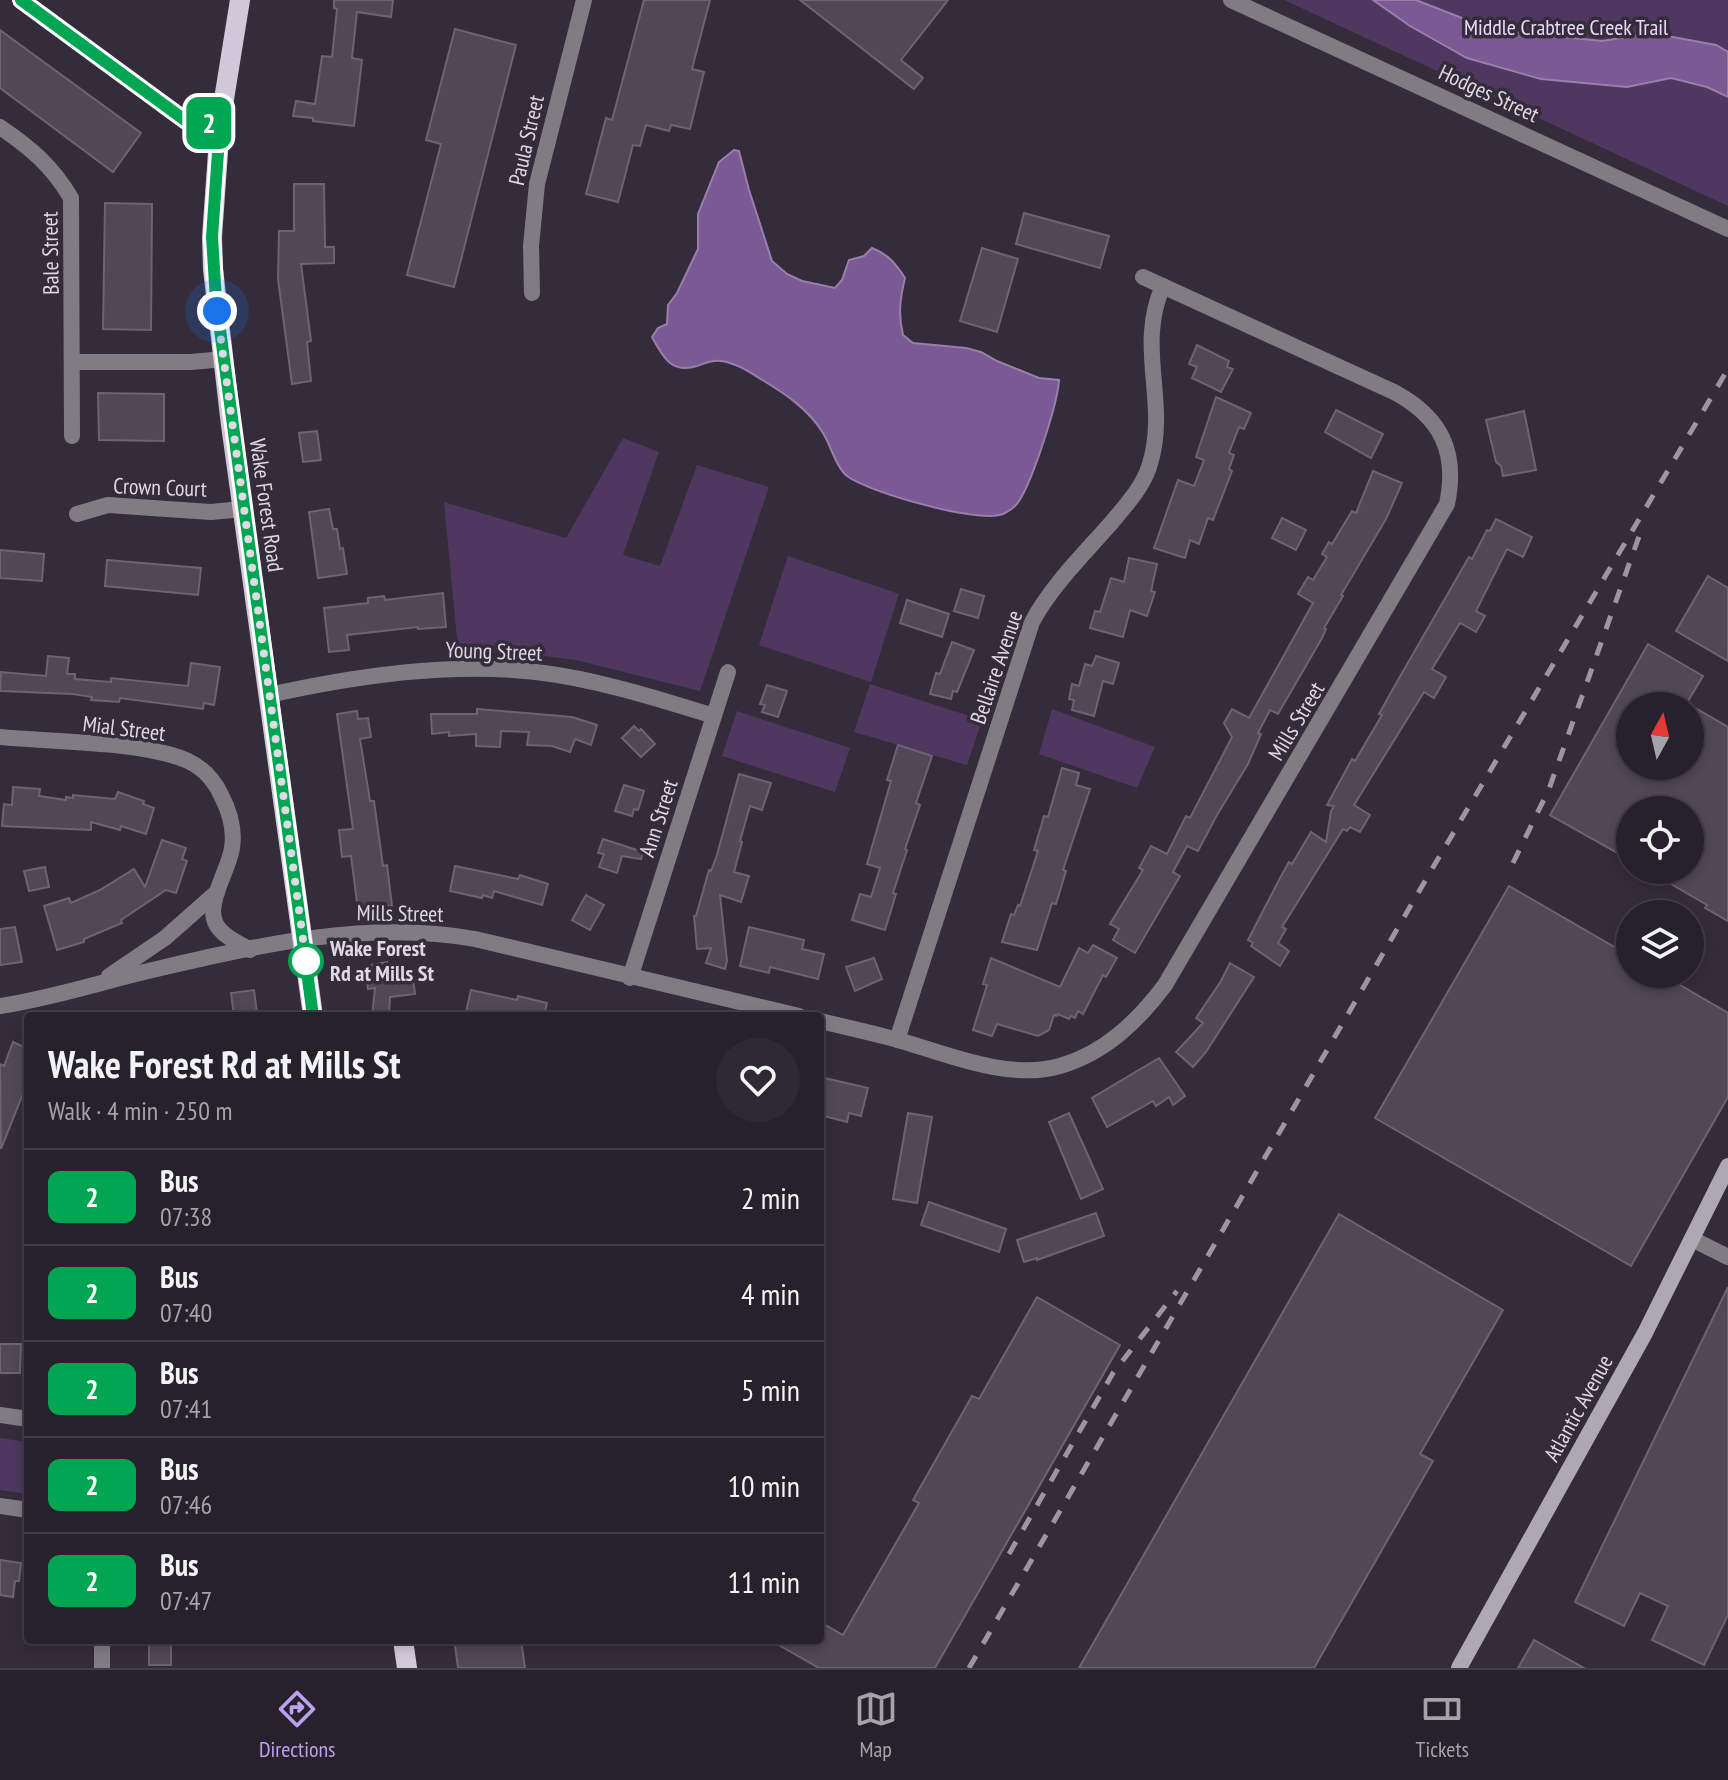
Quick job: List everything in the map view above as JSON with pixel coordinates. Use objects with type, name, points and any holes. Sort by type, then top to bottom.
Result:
[{"type":"main road","name":"Wake Forest Road","points":[[240,0],[220,124],[212,237],[216,300],[312,1012]]},
{"type":"main road","name":"Atlantic Avenue","points":[[1459,1668],[1613,1392],[1728,1166]]},
{"type":"main road","points":[[404,1644],[407,1668]]},
{"type":"street","points":[[21,0],[186,121],[220,124]]},
{"type":"street","name":"Paula Street","points":[[532,293],[531,246],[537,184],[584,0]]},
{"type":"street","name":"Hodges Street","points":[[1231,0],[1728,229]]},
{"type":"street","name":"Bale Street","points":[[0,127],[24,143],[56,173],[71,198],[72,436]]},
{"type":"street","name":"Mills Street","points":[[824,1022],[982,1064],[1037,1069],[1058,1066],[1082,1057],[1137,1020],[1165,985],[1447,504],[1451,486],[1448,453],[1435,423],[1423,410],[1394,392],[1143,277]]},
{"type":"street","name":"Bellaire Avenue","points":[[897,1040],[1032,622],[1047,596],[1134,495],[1150,464],[1156,431],[1157,396],[1151,322],[1163,286]]},
{"type":"street","points":[[73,362],[224,359]]},
{"type":"street","name":"Crown Court","points":[[77,514],[108,505],[211,512],[243,509]]},
{"type":"street","name":"Young Street","points":[[269,695],[416,672],[507,670],[591,682],[714,716]]},
{"type":"street","name":"Ann Street","points":[[630,978],[728,672]]},
{"type":"street","name":"Mial Street","points":[[0,737],[153,751],[205,771],[230,813],[232,831],[227,868],[213,907],[215,923],[250,950]]},
{"type":"street","points":[[96,985],[165,938],[218,891]]},
{"type":"street","name":"Mills Street","points":[[0,1006],[250,950],[332,935],[389,930],[433,932],[475,939],[781,1012]]},
{"type":"street","points":[[1692,1239],[1728,1257]]},
{"type":"street","points":[[0,1415],[24,1418]]},
{"type":"street","points":[[0,1506],[24,1509]]},
{"type":"street","points":[[102,1644],[102,1668]]},
{"type":"green space","name":"Middle Crabtree Creek Trail","points":[[1284,0],[1728,0],[1728,206]]},
{"type":"green space","points":[[623,438],[659,452],[623,555],[660,566],[697,465],[769,487],[700,691],[576,660],[458,650],[444,502],[566,538]]},
{"type":"green space","points":[[788,556],[899,594],[871,682],[759,645]]},
{"type":"green space","points":[[870,684],[982,720],[967,765],[854,732]]},
{"type":"green space","points":[[1052,709],[1155,747],[1137,788],[1039,754]]},
{"type":"green space","points":[[737,711],[850,748],[835,792],[722,756]]},
{"type":"green space","points":[[0,1438],[24,1441],[24,1493],[0,1490]]},
{"type":"shaded area","points":[[1373,0],[1416,0],[1467,20],[1514,32],[1602,41],[1651,33],[1716,45],[1728,52],[1728,97],[1707,87],[1671,78],[1627,87],[1541,79],[1467,58],[1410,26]]},
{"type":"shaded area","points":[[734,150],[739,151],[772,261],[787,274],[802,281],[835,288],[842,280],[849,260],[864,256],[872,248],[891,260],[905,278],[900,320],[903,335],[913,343],[966,348],[1039,378],[1059,380],[1042,446],[1028,483],[1012,509],[999,515],[968,514],[922,504],[859,483],[843,472],[811,417],[773,386],[727,362],[715,361],[681,368],[664,357],[652,337],[658,328],[667,324],[668,305],[698,249],[698,214],[719,162]]},
{"type":"building","points":[[334,0],[393,0],[391,17],[357,12],[352,58],[362,60],[354,126],[293,116],[296,101],[315,104],[322,56],[332,57],[337,9],[334,8]]},
{"type":"building","points":[[644,0],[710,0],[692,69],[704,72],[690,129],[671,125],[669,131],[646,125],[640,146],[633,145],[618,202],[586,194],[606,118],[612,120]]},
{"type":"building","points":[[800,0],[948,0],[901,60],[923,78],[914,89]]},
{"type":"building","points":[[455,29],[516,45],[454,287],[407,275],[441,144],[426,140]]},
{"type":"building","points":[[0,30],[141,133],[113,172],[0,88]]},
{"type":"building","points":[[294,184],[324,184],[325,247],[334,247],[334,263],[301,264],[311,341],[307,342],[311,381],[292,384],[278,279],[279,231],[294,231]]},
{"type":"building","points":[[105,203],[152,204],[151,330],[103,329]]},
{"type":"building","points":[[1024,213],[1109,236],[1100,268],[1016,244]]},
{"type":"building","points":[[982,248],[1018,259],[997,332],[960,321]]},
{"type":"building","points":[[1197,345],[1229,361],[1227,367],[1233,369],[1221,392],[1192,378],[1197,367],[1189,364]]},
{"type":"building","points":[[98,393],[164,394],[164,441],[99,440]]},
{"type":"building","points":[[1216,397],[1251,413],[1244,429],[1239,427],[1229,453],[1234,455],[1229,469],[1232,471],[1213,520],[1208,518],[1199,544],[1190,540],[1185,558],[1154,548],[1178,480],[1194,486],[1204,460],[1196,457]]},
{"type":"building","points":[[1336,410],[1383,434],[1371,458],[1325,432]]},
{"type":"building","points":[[1524,411],[1536,470],[1503,476],[1501,466],[1496,462],[1486,420]]},
{"type":"building","points":[[317,431],[321,460],[303,462],[299,433]]},
{"type":"building","points":[[1373,471],[1402,483],[1386,519],[1341,595],[1322,638],[1278,714],[1270,710],[1258,733],[1261,734],[1248,764],[1198,851],[1187,846],[1173,872],[1180,876],[1135,953],[1113,940],[1119,929],[1110,924],[1143,870],[1139,868],[1151,846],[1167,854],[1186,816],[1190,818],[1232,737],[1224,723],[1232,709],[1249,718],[1313,603],[1298,594],[1308,577],[1313,580],[1327,557],[1322,554],[1329,542],[1332,544],[1352,511],[1356,513]]},
{"type":"building","points":[[329,509],[333,529],[337,529],[340,549],[343,548],[347,574],[318,578],[309,512]]},
{"type":"building","points":[[1282,518],[1306,530],[1296,550],[1272,538]]},
{"type":"building","points":[[1496,519],[1532,537],[1523,557],[1507,549],[1476,611],[1485,616],[1476,632],[1460,623],[1432,669],[1446,677],[1434,698],[1424,692],[1354,805],[1370,815],[1360,832],[1350,827],[1347,831],[1343,829],[1282,927],[1286,929],[1278,943],[1289,951],[1280,966],[1251,946],[1253,943],[1248,940],[1289,862],[1292,864],[1311,832],[1326,842],[1334,806],[1327,805],[1352,759],[1355,761],[1382,715],[1379,714],[1469,557],[1472,559]]},
{"type":"building","points":[[0,550],[44,554],[42,581],[0,578]]},
{"type":"building","points":[[1129,558],[1157,564],[1151,591],[1155,592],[1147,616],[1130,610],[1123,637],[1090,628],[1095,611],[1100,612],[1111,578],[1124,582]]},
{"type":"building","points":[[107,560],[201,568],[198,595],[105,586]]},
{"type":"building","points":[[1708,576],[1728,588],[1728,661],[1676,631]]},
{"type":"building","points":[[961,589],[984,596],[978,618],[954,611]]},
{"type":"building","points":[[443,593],[446,627],[347,635],[349,650],[329,652],[324,608],[368,603],[368,598],[384,596],[385,600]]},
{"type":"building","points":[[907,600],[949,614],[942,637],[900,623]]},
{"type":"building","points":[[952,642],[974,650],[957,692],[953,691],[951,699],[930,694],[936,673],[940,674]]},
{"type":"building","points":[[1648,644],[1703,676],[1693,692],[1620,692]]},
{"type":"building","points":[[48,656],[69,658],[67,674],[75,674],[75,679],[111,682],[111,678],[188,686],[191,663],[220,667],[214,705],[204,703],[203,709],[120,698],[119,702],[91,700],[92,697],[73,694],[0,691],[1,672],[46,676]]},
{"type":"building","points":[[1096,656],[1119,663],[1113,684],[1103,681],[1094,716],[1072,710],[1074,700],[1069,699],[1072,684],[1079,686],[1085,664],[1092,666]]},
{"type":"building","points":[[767,685],[787,691],[778,717],[762,712],[765,705],[760,704]]},
{"type":"building","points":[[1616,700],[1616,780],[1704,780],[1704,713],[1728,727],[1728,921],[1705,908],[1704,900],[1698,900],[1671,884],[1704,884],[1704,796],[1616,796],[1616,852],[1550,815]]},
{"type":"building","points":[[477,709],[572,717],[597,725],[591,745],[575,739],[570,752],[552,746],[527,745],[529,732],[501,731],[500,747],[476,746],[476,734],[432,734],[431,714],[477,714]]},
{"type":"building","points":[[357,711],[358,719],[368,718],[371,737],[360,739],[370,801],[374,801],[383,866],[387,865],[392,906],[358,910],[351,856],[342,857],[339,830],[353,829],[337,714]]},
{"type":"building","points":[[634,726],[655,744],[641,757],[622,738]]},
{"type":"building","points":[[898,745],[932,756],[916,803],[920,805],[905,849],[885,930],[852,920],[860,894],[871,897],[880,868],[867,864]]},
{"type":"building","points":[[1062,768],[1079,773],[1076,785],[1090,789],[1063,870],[1066,871],[1056,904],[1052,903],[1037,950],[1002,942],[1011,914],[1014,915],[1020,906],[1038,851],[1034,850],[1044,816],[1048,817]]},
{"type":"building","points":[[739,774],[771,783],[762,810],[750,806],[740,841],[734,872],[749,876],[741,902],[720,895],[727,961],[725,969],[706,963],[711,948],[697,949],[694,916],[717,855]]},
{"type":"building","points":[[624,785],[644,791],[638,810],[634,809],[632,816],[615,811]]},
{"type":"building","points":[[13,787],[40,789],[39,796],[66,800],[66,797],[73,798],[73,795],[115,799],[118,792],[154,808],[146,834],[121,826],[120,830],[91,822],[91,830],[2,826],[4,804],[12,805]]},
{"type":"building","points":[[603,839],[643,852],[641,859],[622,856],[617,873],[599,867],[604,854],[598,853]]},
{"type":"building","points":[[162,840],[186,848],[182,859],[187,861],[176,893],[166,890],[121,920],[122,923],[84,939],[84,942],[57,950],[44,906],[69,898],[71,903],[134,869],[145,887]]},
{"type":"building","points":[[455,866],[518,879],[520,875],[548,884],[542,905],[494,891],[492,898],[483,895],[482,898],[450,891]]},
{"type":"building","points":[[45,867],[49,887],[29,891],[24,871]]},
{"type":"building","points":[[1509,886],[1616,948],[1616,988],[1685,988],[1728,1013],[1728,1097],[1631,1266],[1375,1118]]},
{"type":"building","points":[[586,895],[604,905],[590,930],[572,920]]},
{"type":"building","points":[[15,927],[22,962],[0,965],[0,929]]},
{"type":"building","points":[[749,927],[804,940],[802,949],[824,954],[818,979],[770,967],[769,973],[740,966]]},
{"type":"building","points":[[1093,945],[1117,958],[1106,977],[1103,975],[1083,1014],[1078,1011],[1075,1018],[1071,1016],[1069,1019],[1054,1015],[1049,1030],[1038,1036],[997,1024],[992,1036],[973,1030],[987,985],[983,984],[991,958],[1060,987],[1079,948],[1088,953]]},
{"type":"building","points":[[874,958],[882,979],[855,991],[846,967]]},
{"type":"building","points":[[387,962],[389,977],[394,976],[395,980],[413,978],[415,994],[390,997],[389,1012],[372,1012],[375,988],[368,989],[365,966]]},
{"type":"building","points":[[1230,963],[1254,977],[1193,1067],[1176,1052],[1203,1023],[1196,1018]]},
{"type":"building","points":[[254,990],[257,1012],[233,1012],[231,993]]},
{"type":"building","points":[[471,990],[547,1003],[545,1012],[466,1012]]},
{"type":"building","points":[[13,1042],[24,1047],[24,1091],[1,1149],[0,1064],[4,1066]]},
{"type":"building","points":[[1159,1058],[1185,1096],[1173,1105],[1169,1097],[1156,1106],[1153,1101],[1107,1127],[1092,1098]]},
{"type":"building","points":[[824,1078],[868,1088],[861,1116],[849,1113],[847,1122],[824,1116]]},
{"type":"building","points":[[908,1113],[932,1117],[917,1203],[893,1199]]},
{"type":"building","points":[[1069,1113],[1103,1189],[1081,1199],[1049,1122]]},
{"type":"building","points":[[929,1202],[1006,1229],[999,1252],[921,1225]]},
{"type":"building","points":[[1096,1213],[1104,1236],[1024,1262],[1017,1240]]},
{"type":"building","points":[[1339,1214],[1503,1310],[1420,1454],[1433,1461],[1314,1668],[1079,1668]]},
{"type":"building","points":[[1728,1287],[1728,1615],[1704,1665],[1652,1640],[1668,1606],[1640,1593],[1624,1626],[1575,1602]]},
{"type":"building","points":[[1037,1297],[1120,1345],[935,1668],[819,1668],[777,1644],[824,1644],[824,1624],[843,1635],[919,1503],[913,1500],[972,1396],[979,1399]]},
{"type":"building","points":[[0,1344],[21,1344],[20,1373],[0,1373]]},
{"type":"building","points":[[0,1560],[21,1563],[13,1597],[0,1595]]},
{"type":"building","points":[[1534,1640],[1584,1668],[1518,1668]]},
{"type":"building","points":[[149,1644],[171,1644],[171,1665],[149,1665]]},
{"type":"building","points":[[522,1644],[525,1668],[458,1668],[455,1645]]},
{"type":"railway","points":[[969,1668],[1432,869],[1728,369]]},
{"type":"railway","points":[[1513,863],[1549,789],[1642,528]]},
{"type":"railway","points":[[1009,1554],[1113,1373],[1177,1291]]},
{"type":"bus line","name":"2","points":[[21,0],[186,121],[220,124],[212,237],[216,300],[312,1012]]},
{"type":"place","name":"Wake Forest Rd at Mills St","points":[[306,961]]},
{"type":"route","points":[[217,311],[306,961]]}]
